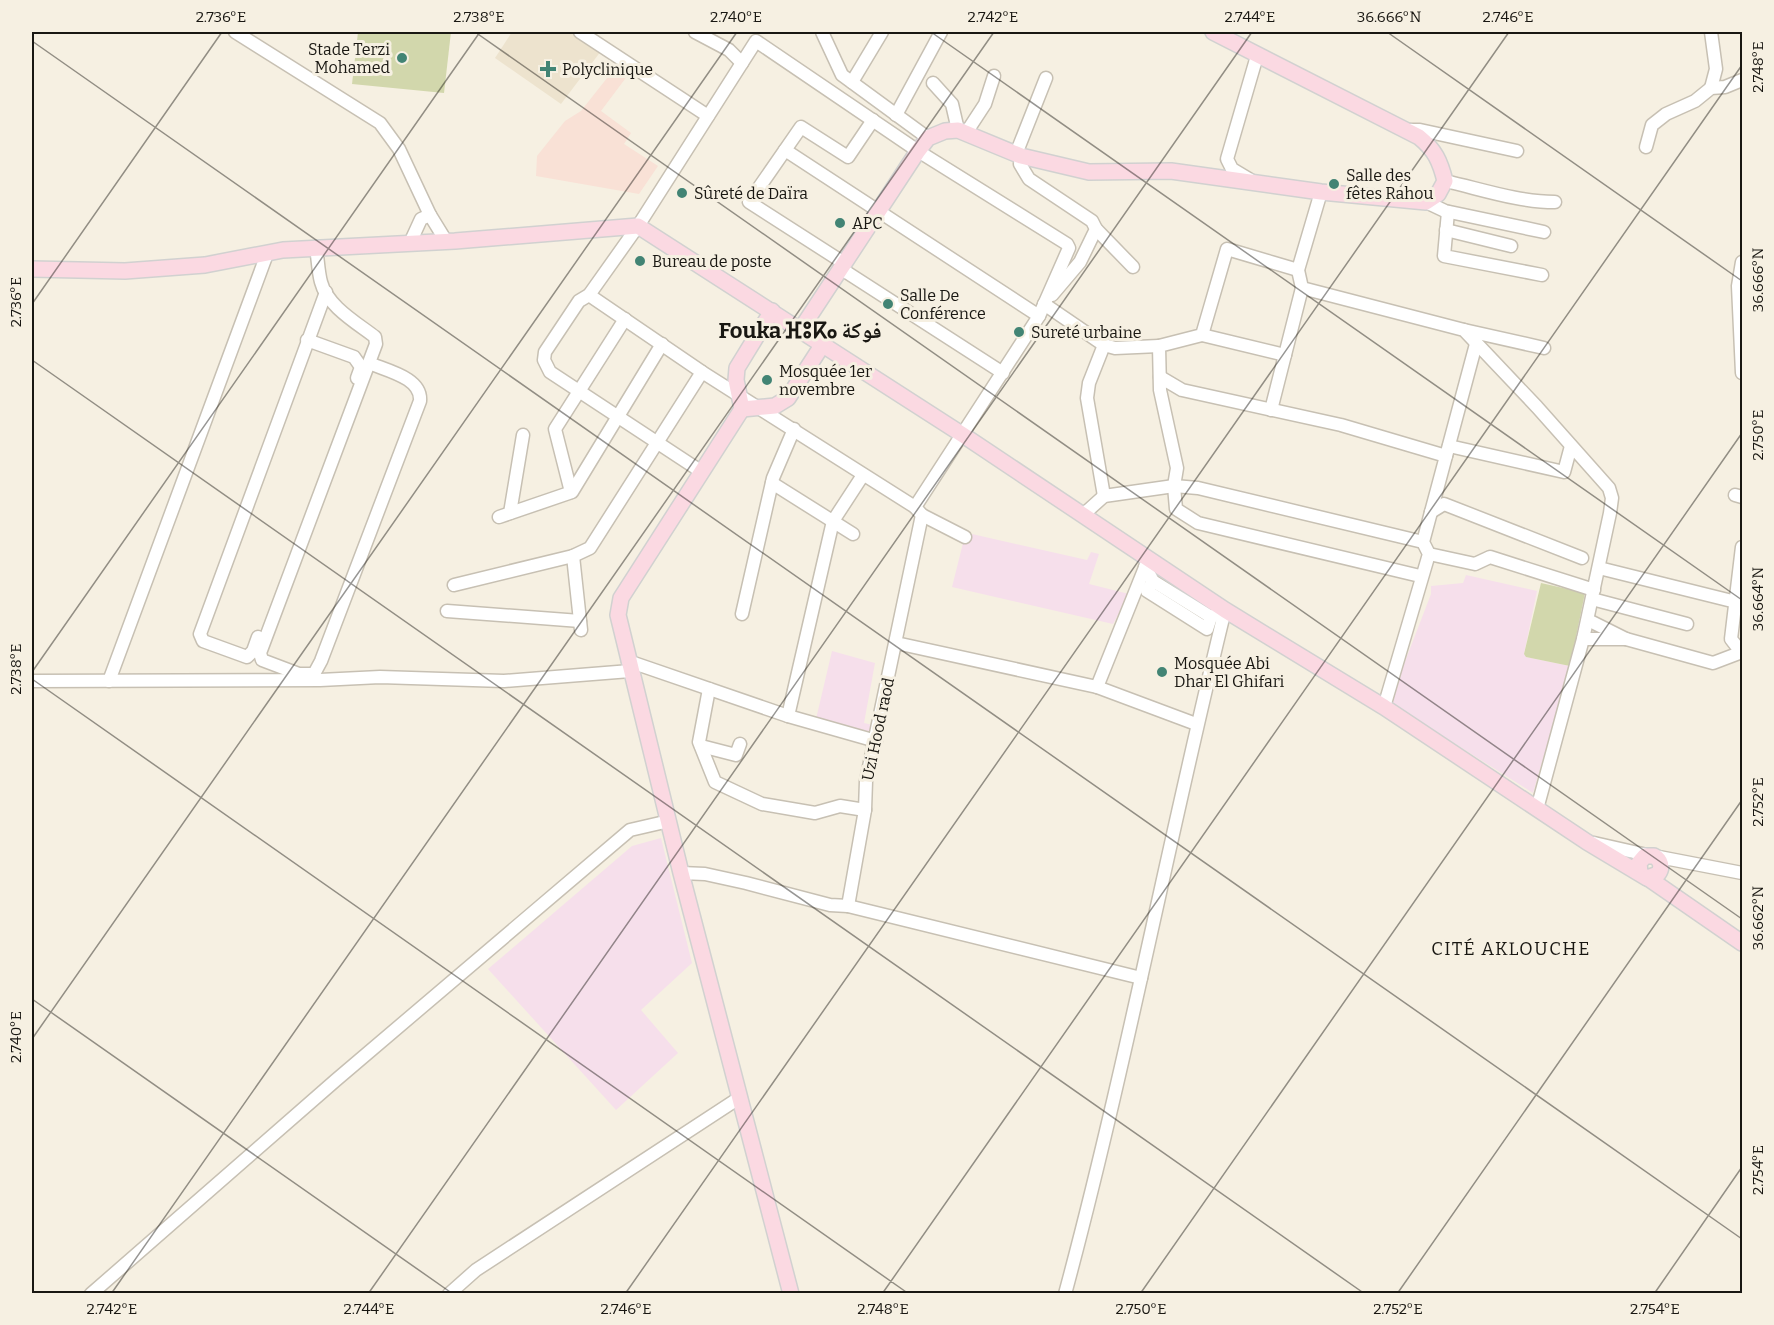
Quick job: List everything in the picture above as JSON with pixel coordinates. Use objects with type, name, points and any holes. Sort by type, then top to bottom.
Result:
[{"type":"main road","points":[[801,329],[918,151],[928,138],[945,131],[962,131],[1018,155],[1089,172],[1171,171],[1321,192],[1426,202],[1438,194],[1445,181],[1433,148],[1406,130],[1213,32]]},
{"type":"main road","points":[[32,269],[125,271],[205,265],[283,250],[446,241],[638,226],[801,329],[1083,514],[1147,564],[1218,614],[1384,707],[1587,842],[1644,875],[1743,944]]},
{"type":"main road","points":[[772,311],[737,368],[738,393],[742,409],[621,598],[618,615],[681,873],[790,1293]]},
{"type":"main road","points":[[742,409],[775,406],[788,398],[823,344]]},
{"type":"main road","points":[[1644,875],[1640,860],[1651,856]]},
{"type":"street","points":[[235,32],[380,123],[399,149],[430,215],[446,241]]},
{"type":"street","points":[[580,32],[708,116]]},
{"type":"street","points":[[695,32],[729,50],[742,63]]},
{"type":"street","points":[[822,32],[842,75],[928,138]]},
{"type":"street","points":[[852,82],[882,32]]},
{"type":"street","points":[[896,115],[941,32]]},
{"type":"street","points":[[1711,32],[1716,69],[1711,88]]},
{"type":"street","points":[[702,471],[550,372],[544,360],[545,352],[579,301],[590,296],[638,226],[756,41],[918,151]]},
{"type":"street","points":[[1256,183],[1232,169],[1227,159],[1257,56]]},
{"type":"street","points":[[933,84],[952,104],[962,131],[985,104],[994,76]]},
{"type":"street","points":[[1046,78],[1018,155],[1020,164],[1029,179],[1092,221],[1096,229],[1133,267]]},
{"type":"street","points":[[1646,147],[1652,125],[1658,120],[1695,101],[1711,88],[1725,87],[1743,80]]},
{"type":"street","points":[[873,120],[848,157],[801,127],[749,202],[1003,373]]},
{"type":"street","points":[[1406,130],[1420,130],[1517,151]]},
{"type":"street","points":[[785,150],[1039,316]]},
{"type":"street","name":"Uzi Hood raod","points":[[848,906],[866,810],[866,781],[896,643],[918,511],[963,435],[1039,316],[1070,248],[918,151]]},
{"type":"street","points":[[1445,181],[1510,195],[1531,202],[1555,202]]},
{"type":"street","points":[[1271,410],[1302,288],[1298,270],[1321,192]]},
{"type":"street","points":[[1426,202],[1448,212],[1544,232]]},
{"type":"street","points":[[1448,212],[1444,256],[1542,275]]},
{"type":"street","points":[[410,243],[421,219],[430,215]]},
{"type":"street","points":[[1096,229],[1080,262],[1044,304],[1104,345],[1115,348],[1159,346],[1202,335],[1285,355]]},
{"type":"street","points":[[1446,230],[1511,246]]},
{"type":"street","points":[[315,248],[321,283],[326,292],[335,305],[375,337],[376,344],[260,652],[262,660],[304,675],[314,674],[325,651],[420,401],[416,385],[369,363]]},
{"type":"street","points":[[1202,335],[1227,249],[1298,270]]},
{"type":"street","points":[[109,681],[267,254]]},
{"type":"street","points":[[1743,262],[1738,286],[1740,367],[1743,373]]},
{"type":"street","points":[[1302,288],[1544,348]]},
{"type":"street","points":[[308,340],[354,357],[361,367],[250,656],[243,656],[203,641],[200,634],[308,340],[326,292]]},
{"type":"street","points":[[590,296],[702,372],[761,407],[918,511],[965,537]]},
{"type":"street","points":[[571,492],[555,429],[625,319]]},
{"type":"street","points":[[1464,330],[1537,406],[1609,488],[1612,498],[1588,620],[1537,809]]},
{"type":"street","points":[[523,435],[504,515],[571,492],[662,344]]},
{"type":"street","points":[[1384,707],[1420,576],[1429,554],[1423,542],[1476,344]]},
{"type":"street","points":[[1104,345],[1089,383],[1087,398],[1104,496]]},
{"type":"street","points":[[1159,346],[1160,390],[1177,468],[1174,486],[1176,509],[1198,523],[1420,576]]},
{"type":"street","points":[[454,585],[573,556],[590,548],[702,372]]},
{"type":"street","points":[[1160,377],[1182,390],[1447,451],[1564,472],[1571,446]]},
{"type":"street","points":[[742,614],[772,483],[794,429]]},
{"type":"street","points":[[788,716],[833,521],[863,475]]},
{"type":"street","points":[[772,483],[853,534]]},
{"type":"street","points":[[1083,514],[1104,496],[1174,486],[1198,488],[1423,542]]},
{"type":"street","points":[[1431,512],[1444,504],[1582,558]]},
{"type":"street","points":[[1588,620],[1626,639],[1713,663],[1742,652],[1731,639],[1743,547]]},
{"type":"street","points":[[1429,554],[1475,564],[1490,557],[1593,594],[1687,624]]},
{"type":"street","points":[[447,611],[581,625],[573,556]]},
{"type":"street","points":[[1096,687],[1147,564]]},
{"type":"street","points":[[1147,564],[1153,581],[1147,591],[1207,629],[1218,614]]},
{"type":"street","points":[[1599,568],[1736,602]]},
{"type":"street","points":[[1065,1293],[1089,1206],[1142,978],[1218,614]]},
{"type":"street","points":[[1583,639],[1626,639]]},
{"type":"street","points":[[896,643],[1096,687],[1196,724]]},
{"type":"street","points":[[32,681],[320,680],[380,677],[504,681],[629,666],[876,741]]},
{"type":"street","points":[[709,689],[699,742],[715,782],[762,804],[815,813],[840,806],[866,810]]},
{"type":"street","points":[[701,746],[736,755],[740,744]]},
{"type":"street","points":[[91,1293],[360,1059],[630,830],[669,821]]},
{"type":"street","points":[[1587,842],[1743,873]]},
{"type":"street","points":[[681,873],[705,874],[830,905],[848,906],[1142,978]]},
{"type":"street","points":[[449,1293],[476,1270],[739,1098]]},
{"type":"shaded area","name":"Polyclinique","points":[[512,32],[572,32],[601,51],[561,104],[495,58]]},
{"type":"shaded area","points":[[615,68],[628,75],[601,111],[631,133],[624,144],[658,166],[639,194],[536,176],[537,156],[565,121],[581,111]]},
{"type":"shaded area","points":[[972,534],[1087,560],[1091,552],[1099,554],[1089,584],[1129,594],[1113,624],[952,587],[964,539],[970,541]]},
{"type":"shaded area","points":[[1466,575],[1537,591],[1524,654],[1526,657],[1570,666],[1533,793],[1435,731],[1433,734],[1389,703],[1431,594],[1431,586],[1463,583]]},
{"type":"shaded area","points":[[832,651],[875,663],[864,723],[877,726],[874,738],[816,719]]},
{"type":"shaded area","points":[[661,838],[692,963],[641,1010],[678,1053],[616,1110],[488,969],[632,846]]},
{"type":"green space","name":"Stade Terzi Mohamed","points":[[358,32],[451,32],[444,93],[352,84]]},
{"type":"green space","points":[[1541,583],[1585,593],[1570,666],[1526,657],[1524,654]]},
{"type":"place","name":"Stade Terzi Mohamed","points":[[402,58]]},
{"type":"place","name":"Polyclinique","points":[[548,69]]},
{"type":"place","name":"Salle des fêtes Rahou","points":[[1334,184]]},
{"type":"place","name":"Sûreté de Daïra","points":[[682,193]]},
{"type":"place","name":"APC","points":[[840,223]]},
{"type":"place","name":"Bureau de poste","points":[[640,261]]},
{"type":"place","name":"Salle De Conférence","points":[[888,304]]},
{"type":"place","name":"Sureté urbaine","points":[[1019,332]]},
{"type":"place","name":"Mosquée 1er novembre","points":[[767,380]]},
{"type":"place","name":"Mosquée Abi Dhar El Ghifari","points":[[1162,672]]},
{"type":"district","name":"Fouka ⴼⵓⴽⴰ فوكة","points":[[800,330]]},
{"type":"district","name":"CITÉ AKLOUCHE","points":[[1511,949]]}]
